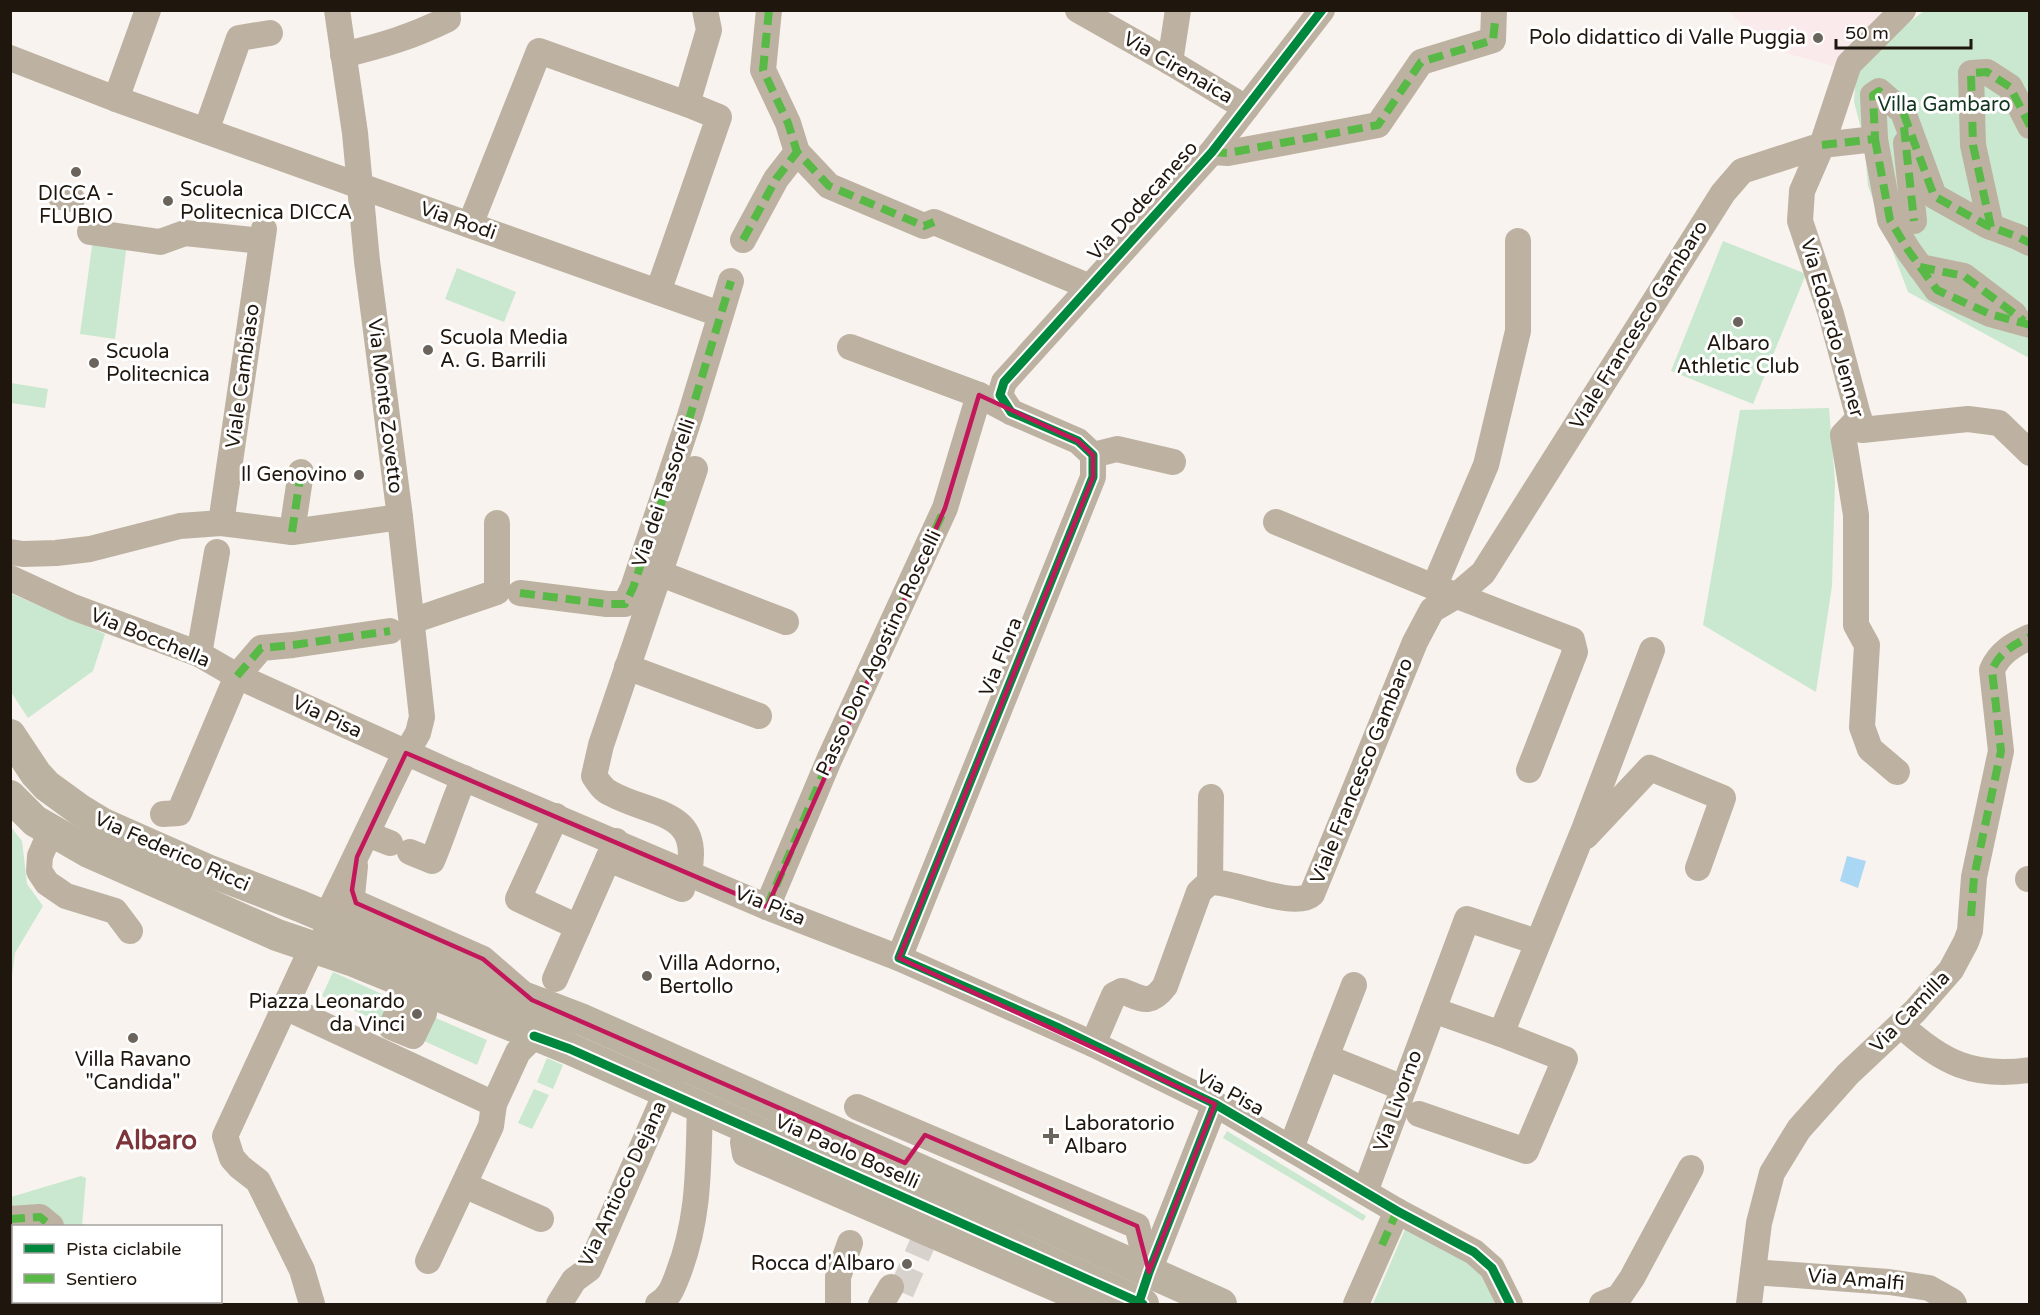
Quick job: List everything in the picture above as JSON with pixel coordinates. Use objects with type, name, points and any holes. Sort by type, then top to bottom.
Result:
[{"type":"main road","name":"Via Federico Ricci","points":[[10,735],[36,774],[47,786],[103,824],[207,870],[326,918]]},
{"type":"main road","name":"Via Federico Ricci","points":[[10,796],[35,820],[89,852],[277,935],[312,948]]},
{"type":"main road","points":[[326,918],[447,968],[550,1001]]},
{"type":"main road","points":[[312,948],[351,960],[534,1036]]},
{"type":"main road","name":"Via Paolo Boselli","points":[[550,1001],[677,1062],[1221,1305]]},
{"type":"main road","name":"Via Paolo Boselli","points":[[534,1036],[570,1049],[700,1106],[1140,1304]]},
{"type":"street","points":[[116,99],[148,10]]},
{"type":"street","name":"Via Monte Zovetto","points":[[337,10],[400,517],[401,626],[422,717],[418,733],[406,753],[389,843],[357,857],[347,887]]},
{"type":"street","points":[[687,104],[709,30],[705,10]]},
{"type":"street","points":[[769,10],[762,70],[788,123],[797,152],[829,186],[924,226],[934,222],[1090,287]]},
{"type":"street","name":"Via Cirenaica","points":[[1078,10],[1246,108]]},
{"type":"street","points":[[1170,62],[1178,10]]},
{"type":"street","name":"Via Dodecaneso","points":[[1011,412],[1000,395],[1004,382],[1212,152],[1322,10]]},
{"type":"street","points":[[1822,145],[1849,64],[1903,10]]},
{"type":"street","points":[[343,55],[415,35],[452,13]]},
{"type":"street","points":[[1212,152],[1228,153],[1378,125],[1421,62],[1493,40],[1494,16]]},
{"type":"street","points":[[206,131],[239,38],[270,33]]},
{"type":"street","points":[[470,225],[538,51],[687,104],[719,117],[658,292]]},
{"type":"street","name":"Via Rodi","points":[[10,58],[116,99],[711,311]]},
{"type":"street","points":[[1991,227],[1973,145],[1971,73],[1987,72],[2010,87],[2030,126]]},
{"type":"street","points":[[2029,325],[1964,276],[1920,267],[1890,220],[1875,139],[1873,95],[1879,91],[1903,112],[1934,196],[1991,227],[2030,243]]},
{"type":"street","points":[[1903,112],[1914,221]]},
{"type":"street","name":"Viale Francesco Gambaro","points":[[1210,882],[1220,882],[1261,894],[1296,900],[1308,898],[1312,894],[1415,642],[1432,610],[1445,592],[1483,573],[1723,193],[1742,171],[1822,145],[1875,139]]},
{"type":"street","name":"Via Edoardo Jenner","points":[[1822,145],[1802,191],[1800,221],[1831,314],[1862,430],[1968,419],[1999,423],[2030,453]]},
{"type":"street","points":[[743,240],[776,179],[797,152]]},
{"type":"street","name":"Viale Cambiaso","points":[[90,232],[160,242],[186,233],[263,235],[221,523]]},
{"type":"street","points":[[1445,592],[1486,465],[1518,331],[1518,241]]},
{"type":"street","name":"Via dei Tassorelli","points":[[520,592],[607,604],[624,604],[633,588],[690,416],[731,281]]},
{"type":"street","points":[[850,347],[979,395],[1011,412],[1078,441],[1093,455],[1117,449],[1173,462]]},
{"type":"street","name":"Passo Don Agostino Roscelli","points":[[767,907],[829,760],[945,508],[979,395]]},
{"type":"street","points":[[1859,418],[1843,435],[1856,515],[1856,625],[1866,645],[1862,727],[1870,749],[1897,772]]},
{"type":"street","name":"Via Flora","points":[[899,958],[1093,477],[1093,455]]},
{"type":"street","points":[[685,880],[692,859],[690,836],[676,821],[608,792],[594,776],[601,745],[694,469]]},
{"type":"street","points":[[292,532],[301,472]]},
{"type":"street","points":[[10,552],[56,553],[90,549],[180,526],[221,523],[292,532],[400,517]]},
{"type":"street","points":[[1276,522],[1445,592],[1572,640],[1575,652],[1529,770]]},
{"type":"street","points":[[163,814],[179,813],[237,676],[261,648],[293,645],[401,626],[497,592],[497,523]]},
{"type":"street","points":[[199,654],[217,552]]},
{"type":"street","points":[[659,573],[786,622]]},
{"type":"street","name":"Via Bocchella","points":[[10,578],[73,607],[199,654],[237,676]]},
{"type":"street","name":"Via Camilla","points":[[1749,1305],[1759,1223],[1772,1173],[1799,1129],[1848,1074],[1901,1025],[1951,970],[1966,942],[1974,877],[2001,751],[1992,670],[1995,662],[2006,651],[2030,637]]},
{"type":"street","points":[[1501,1034],[1652,650]]},
{"type":"street","points":[[627,667],[759,716]]},
{"type":"street","name":"Via Pisa","points":[[237,676],[406,753],[556,816],[612,850],[685,880],[767,907],[899,958],[1093,1044],[1215,1104],[1397,1211],[1474,1252],[1492,1268],[1510,1305]]},
{"type":"street","points":[[1576,807],[1600,742],[1614,748]]},
{"type":"street","points":[[1577,845],[1650,768],[1723,798],[1698,868]]},
{"type":"street","points":[[389,843],[432,861],[448,822],[450,809],[464,778]]},
{"type":"street","points":[[1093,1044],[1114,995],[1122,991],[1146,1000],[1157,996],[1165,986],[1199,892],[1210,882],[1211,797]]},
{"type":"street","points":[[556,816],[518,899],[578,927]]},
{"type":"street","points":[[51,831],[40,856],[39,871],[47,883],[66,896],[92,902],[115,911],[130,931]]},
{"type":"street","points":[[428,1261],[491,1126],[494,1104],[518,1052],[534,1036],[525,1017],[528,1010],[550,1001],[578,927],[612,850]]},
{"type":"street","points":[[351,960],[327,933],[326,918],[347,887],[356,903],[483,959],[550,1001]]},
{"type":"street","name":"Via Livorno","points":[[1365,1192],[1467,919],[1537,942]]},
{"type":"street","points":[[294,1215],[280,1192],[249,1174],[232,1158],[225,1136],[312,948]]},
{"type":"street","points":[[1291,1148],[1354,985]]},
{"type":"street","points":[[285,1007],[494,1104]]},
{"type":"street","name":"Via Livorno","points":[[1419,1114],[1526,1151],[1565,1059],[1432,1010]]},
{"type":"street","points":[[1901,1025],[1930,1050],[1973,1070],[1991,1073],[2030,1070]]},
{"type":"street","points":[[1326,1057],[1403,1088]]},
{"type":"street","name":"Via Antioco Dejana","points":[[558,1305],[574,1280],[588,1269],[677,1062]]},
{"type":"street","points":[[1140,1304],[1149,1272],[1215,1104]]},
{"type":"street","points":[[658,1305],[666,1300],[687,1249],[697,1200],[700,1106]]},
{"type":"street","points":[[857,1107],[1137,1226],[1149,1272]]},
{"type":"street","name":"Via Paolo Boselli","points":[[748,1128],[743,1142],[745,1154],[922,1235],[1091,1305]]},
{"type":"street","name":"Via Paolo Boselli","points":[[905,1163],[925,1134]]},
{"type":"street","points":[[1602,1305],[1619,1297],[1632,1278],[1692,1168]]},
{"type":"street","points":[[249,1174],[302,1270],[312,1305]]},
{"type":"street","points":[[464,1185],[541,1219]]},
{"type":"street","points":[[1356,1305],[1397,1211]]},
{"type":"street","points":[[10,1219],[40,1217],[49,1225]]},
{"type":"street","points":[[838,1305],[838,1277],[850,1243]]},
{"type":"street","name":"Via Amalfi","points":[[1753,1272],[1889,1282],[1929,1288],[1952,1301],[1954,1305]]},
{"type":"highlighted area","points":[[979,395],[1078,441],[1093,455],[1093,477],[899,958],[1215,1104],[1149,1272],[1137,1226],[925,1135],[905,1163],[532,1000],[483,959],[356,903],[352,890],[357,857],[406,753],[767,907],[945,508]]},
{"type":"shaded area","name":"Polo didattico di Valle Puggia","points":[[1729,11],[1909,11],[1848,70],[1763,47]]},
{"type":"green space","name":"Villa Gambaro","points":[[1924,11],[2029,11],[2029,358],[1908,292],[1868,186],[1864,140],[1854,102],[1856,74],[1868,54]]},
{"type":"green space","points":[[93,239],[127,243],[115,339],[80,334]]},
{"type":"green space","name":"Albaro Athletic Club","points":[[1723,241],[1806,274],[1753,404],[1671,371]]},
{"type":"green space","points":[[457,268],[516,292],[504,322],[445,299]]},
{"type":"green space","points":[[11,383],[48,389],[45,408],[11,403]]},
{"type":"green space","points":[[1829,408],[1835,482],[1832,586],[1816,692],[1703,625],[1740,410]]},
{"type":"green space","points":[[10,593],[105,634],[93,671],[28,718],[11,692]]},
{"type":"green space","points":[[11,827],[22,841],[27,884],[43,906],[15,953],[11,984]]},
{"type":"green space","points":[[333,972],[402,1003],[391,1027],[322,996]]},
{"type":"green space","points":[[424,1013],[487,1040],[477,1065],[413,1036]]},
{"type":"green space","points":[[547,1058],[563,1065],[553,1089],[537,1082]]},
{"type":"green space","points":[[534,1089],[549,1095],[532,1129],[518,1123]]},
{"type":"green space","points":[[1227,1131],[1366,1216],[1363,1221],[1223,1138]]},
{"type":"green space","points":[[81,1176],[86,1178],[82,1225],[12,1225],[12,1303],[76,1304],[11,1304],[11,1197]]},
{"type":"green space","points":[[1406,1227],[1467,1261],[1482,1276],[1496,1304],[1373,1304]]},
{"type":"water","points":[[1847,856],[1866,861],[1858,888],[1840,881]]},
{"type":"tunnel","points":[[901,1292],[924,1240]]},
{"type":"marked path","points":[[769,10],[763,70],[788,123],[797,152],[829,186],[924,226],[934,222]]},
{"type":"marked path","points":[[1212,152],[1228,153],[1378,125],[1421,62],[1493,40],[1495,22]]},
{"type":"marked path","points":[[1991,227],[1973,145],[1971,73],[1987,72],[2010,87],[2030,126]]},
{"type":"marked path","points":[[1822,145],[1875,139],[1873,95],[1879,91],[1903,112],[1934,196],[1986,225],[2030,243]]},
{"type":"marked path","points":[[1904,127],[1914,221]]},
{"type":"marked path","points":[[1875,139],[1890,220],[1937,290],[1990,314],[2030,325]]},
{"type":"marked path","points":[[743,240],[776,179],[797,152]]},
{"type":"marked path","points":[[1920,267],[1964,276],[2024,321]]},
{"type":"marked path","points":[[520,593],[607,604],[625,604],[633,588],[690,416],[731,281]]},
{"type":"marked path","points":[[292,532],[301,472]]},
{"type":"marked path","points":[[767,907],[829,760],[945,508]]},
{"type":"marked path","points":[[237,676],[261,648],[390,631]]},
{"type":"marked path","points":[[1971,916],[1974,877],[2001,751],[1992,670],[2008,650],[2030,637]]},
{"type":"marked path","points":[[1382,1245],[1397,1211]]},
{"type":"marked path","points":[[10,1219],[40,1217],[50,1225]]},
{"type":"cycle path","points":[[1322,10],[1212,152],[1004,382],[1000,395],[1011,412],[1078,441],[1093,455],[1093,477],[899,958],[1057,1027],[1215,1104],[1397,1211],[1474,1252],[1492,1268],[1510,1304]]},
{"type":"cycle path","points":[[534,1036],[570,1049],[1143,1304]]},
{"type":"cycle path","points":[[1139,1302],[1215,1104]]},
{"type":"place","name":"Polo didattico di Valle Puggia","points":[[1818,38]]},
{"type":"place","name":"DICCA - FLUBIO","points":[[76,172]]},
{"type":"place","name":"Scuola Politecnica DICCA","points":[[168,201]]},
{"type":"place","name":"Albaro Athletic Club","points":[[1738,322]]},
{"type":"place","name":"Scuola Media A. G. Barrili","points":[[428,350]]},
{"type":"place","name":"Scuola Politecnica","points":[[94,363]]},
{"type":"place","name":"Il Genovino","points":[[359,475]]},
{"type":"place","name":"Villa Adorno, Bertollo","points":[[647,976]]},
{"type":"place","name":"Piazza Leonardo da Vinci","points":[[417,1014]]},
{"type":"place","name":"Villa Ravano \"Candida\"","points":[[133,1038]]},
{"type":"place","name":"Laboratorio Albaro","points":[[1051,1136]]},
{"type":"place","name":"Rocca d'Albaro","points":[[907,1264]]},
{"type":"district","name":"Albaro","points":[[156,1140]]}]
